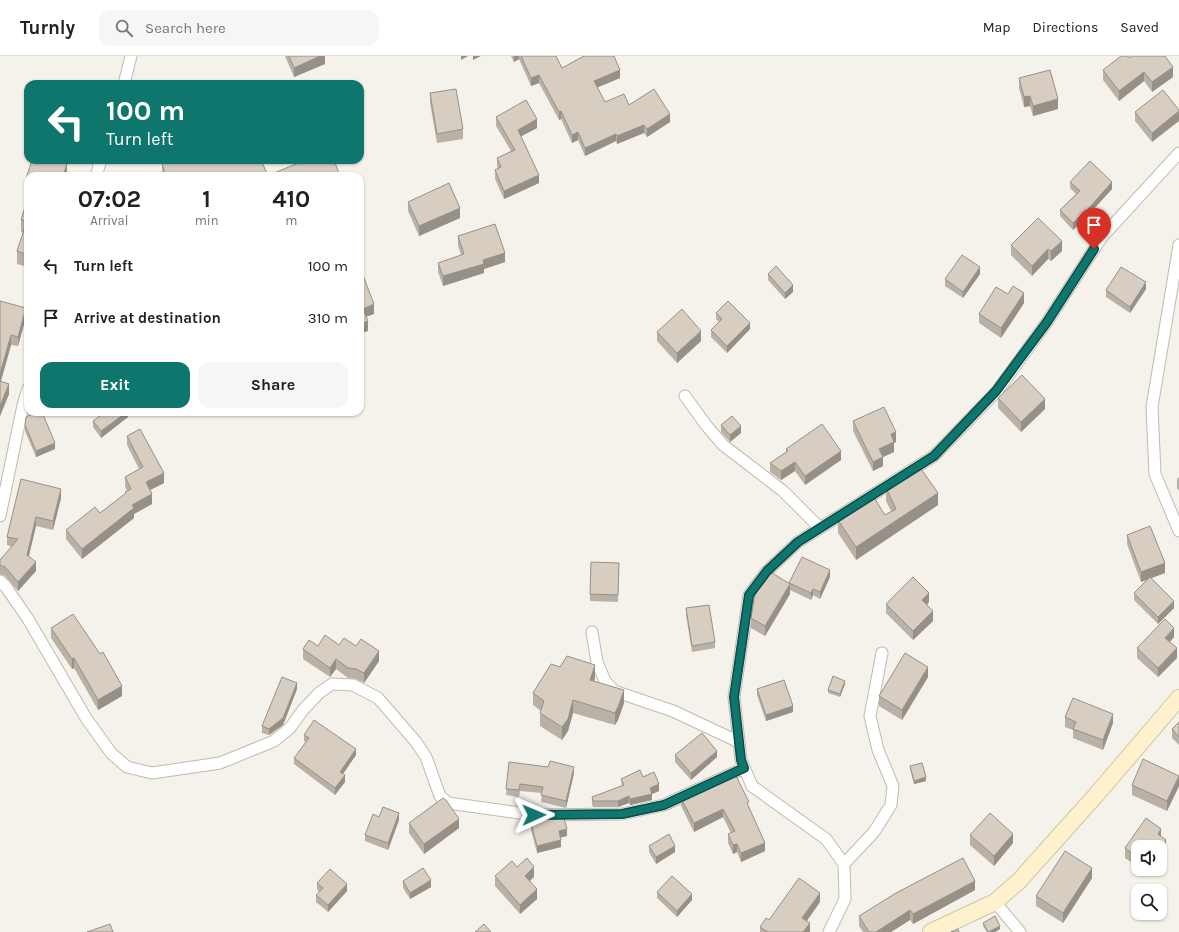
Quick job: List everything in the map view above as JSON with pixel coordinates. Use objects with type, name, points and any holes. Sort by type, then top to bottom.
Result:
[{"type":"main road","points":[[937,929],[975,913],[995,902],[1019,881],[1097,794],[1179,698]]},
{"type":"street","points":[[125,80],[131,56]]},
{"type":"street","points":[[829,932],[845,898],[844,864],[826,839],[752,786],[741,760],[734,697],[749,595],[767,571],[798,542],[934,456],[996,391],[1047,322],[1102,237],[1179,153]]},
{"type":"street","points":[[1179,245],[1152,408],[1155,474],[1179,530]]},
{"type":"street","points":[[685,396],[723,445],[783,491],[820,528]]},
{"type":"street","points":[[0,516],[24,402]]},
{"type":"street","points":[[0,581],[6,587],[28,619],[86,718],[111,753],[127,767],[152,773],[220,763],[274,741],[290,728],[303,710],[319,693],[332,684],[353,685],[378,698],[416,742],[426,757],[440,796],[448,803],[534,815],[622,814],[664,805],[744,768]]},
{"type":"street","points":[[592,632],[597,662],[605,681],[614,690],[673,711],[739,742]]},
{"type":"street","points":[[844,864],[874,832],[891,804],[893,786],[878,750],[870,716],[882,653]]},
{"type":"street","points":[[995,902],[1020,932]]},
{"type":"street","points":[[937,929],[958,932]]},
{"type":"building","points":[[289,56],[320,56],[294,68]]},
{"type":"building","points":[[521,56],[556,56],[562,68],[584,56],[614,56],[620,70],[594,81],[605,102],[624,94],[629,105],[654,89],[670,114],[647,129],[644,125],[617,136],[616,134],[585,148],[578,132],[572,135],[561,111],[559,112],[539,75],[531,78]]},
{"type":"building","points":[[1121,56],[1128,56],[1129,58],[1132,56],[1165,56],[1173,67],[1152,82],[1144,72],[1119,91],[1103,70]]},
{"type":"building","points":[[1050,70],[1058,99],[1033,106],[1030,96],[1024,97],[1019,78]]},
{"type":"building","points":[[456,89],[463,129],[437,134],[430,93]]},
{"type":"building","points":[[1163,90],[1179,111],[1152,133],[1135,112]]},
{"type":"building","points":[[526,100],[537,119],[518,130],[539,175],[504,191],[495,170],[501,167],[497,158],[515,150],[496,117]]},
{"type":"building","points":[[1090,161],[1112,182],[1090,207],[1073,223],[1060,210],[1080,191],[1070,182]]},
{"type":"building","points":[[31,164],[67,164],[64,172],[28,172]]},
{"type":"building","points":[[162,164],[263,164],[266,172],[165,172]]},
{"type":"building","points":[[296,164],[336,164],[338,172],[276,172]]},
{"type":"building","points":[[449,183],[460,208],[419,226],[408,202]]},
{"type":"building","points":[[24,211],[24,220],[21,220]]},
{"type":"building","points":[[1038,218],[1062,241],[1051,251],[1048,249],[1032,266],[1011,245]]},
{"type":"building","points":[[495,224],[505,253],[483,260],[484,264],[443,276],[438,263],[464,254],[458,236]]},
{"type":"building","points":[[24,230],[24,254],[17,251]]},
{"type":"building","points":[[962,255],[980,267],[963,292],[945,279]]},
{"type":"building","points":[[776,266],[793,285],[785,293],[768,274]]},
{"type":"building","points":[[1121,267],[1146,282],[1130,307],[1106,290]]},
{"type":"building","points":[[364,278],[374,304],[364,309]]},
{"type":"building","points":[[1013,286],[1024,293],[1001,328],[979,314],[996,287],[1008,294]]},
{"type":"building","points":[[0,301],[24,307],[24,315],[18,337],[11,335],[0,374]]},
{"type":"building","points":[[728,301],[750,323],[727,346],[711,330],[722,319],[716,313]]},
{"type":"building","points":[[682,309],[701,331],[677,353],[657,332]]},
{"type":"building","points":[[364,311],[368,321],[364,322]]},
{"type":"building","points":[[1022,375],[1045,399],[1021,422],[998,398]]},
{"type":"building","points":[[0,381],[9,384],[0,406]]},
{"type":"building","points":[[884,407],[896,432],[891,434],[894,442],[879,449],[883,457],[873,462],[853,421]]},
{"type":"building","points":[[44,416],[55,443],[36,451],[25,425],[26,417]]},
{"type":"building","points":[[100,416],[122,416],[101,431],[93,421]]},
{"type":"building","points":[[732,416],[741,426],[730,435],[721,425]]},
{"type":"building","points":[[822,424],[841,451],[805,476],[795,462],[781,471],[770,463],[788,451],[786,449]]},
{"type":"building","points":[[140,429],[164,473],[146,482],[152,494],[132,505],[134,508],[82,549],[66,530],[95,507],[100,513],[126,493],[125,492],[131,489],[125,477],[143,467],[127,436]]},
{"type":"building","points":[[919,466],[938,493],[856,547],[838,520],[873,496],[885,515],[896,509],[886,488]]},
{"type":"building","points":[[21,479],[61,489],[53,521],[36,517],[27,555],[36,562],[18,582],[5,567],[0,565],[0,560],[18,539],[7,537]]},
{"type":"building","points":[[1150,526],[1165,563],[1141,572],[1127,535]]},
{"type":"building","points":[[802,557],[830,570],[820,592],[813,589],[811,593],[789,583]]},
{"type":"building","points":[[591,562],[619,563],[618,595],[590,594]]},
{"type":"building","points":[[769,571],[790,584],[765,626],[751,618],[756,588]]},
{"type":"building","points":[[913,577],[929,593],[922,600],[933,611],[913,631],[886,604]]},
{"type":"building","points":[[1150,577],[1174,601],[1158,617],[1134,593]]},
{"type":"building","points":[[709,605],[715,642],[692,646],[686,608]]},
{"type":"building","points":[[73,614],[100,654],[103,652],[122,686],[98,700],[74,658],[72,659],[51,628]]},
{"type":"building","points":[[1165,619],[1174,628],[1165,638],[1177,648],[1158,668],[1137,648]]},
{"type":"building","points":[[325,635],[339,645],[344,638],[356,646],[361,639],[379,651],[364,673],[356,669],[348,668],[336,659],[330,668],[303,649],[309,640],[318,646]]},
{"type":"building","points":[[905,653],[928,667],[902,710],[879,696]]},
{"type":"building","points":[[567,656],[595,665],[590,680],[624,690],[615,713],[573,700],[568,719],[562,727],[540,713],[544,701],[533,693],[551,664],[560,667]]},
{"type":"building","points":[[833,676],[845,681],[840,694],[828,690]]},
{"type":"building","points":[[282,677],[297,683],[283,718],[269,729],[262,726]]},
{"type":"building","points":[[784,680],[793,706],[766,715],[757,689]]},
{"type":"building","points":[[1073,698],[1113,714],[1103,740],[1073,729],[1076,722],[1065,717]]},
{"type":"building","points":[[314,720],[356,749],[340,772],[345,775],[335,788],[294,758],[309,738],[304,735]]},
{"type":"building","points":[[1179,722],[1179,737],[1172,729]]},
{"type":"building","points":[[702,733],[717,751],[691,773],[675,755]]},
{"type":"building","points":[[1143,759],[1179,776],[1167,801],[1132,785]]},
{"type":"building","points":[[550,761],[574,767],[566,801],[541,795],[543,787],[520,784],[519,790],[506,789],[509,762],[548,767]]},
{"type":"building","points":[[922,763],[926,777],[914,781],[910,766]]},
{"type":"building","points":[[640,770],[643,777],[654,772],[659,784],[650,788],[652,794],[630,799],[629,796],[618,801],[593,801],[592,797],[624,785],[621,779]]},
{"type":"building","points":[[734,772],[749,802],[747,803],[765,843],[741,853],[737,844],[733,845],[728,834],[735,831],[723,809],[694,823],[681,798]]},
{"type":"building","points":[[443,798],[459,819],[424,844],[409,823]]},
{"type":"building","points":[[383,807],[399,813],[388,843],[365,835],[373,814],[379,817]]},
{"type":"building","points":[[990,813],[1013,834],[994,856],[970,835]]},
{"type":"building","points":[[563,815],[567,829],[559,831],[561,840],[537,846],[531,823]]},
{"type":"building","points":[[1146,818],[1161,829],[1158,834],[1166,840],[1131,840],[1131,853],[1125,848]]},
{"type":"building","points":[[669,834],[675,846],[656,857],[649,846]]},
{"type":"building","points":[[1065,851],[1092,868],[1063,913],[1036,896]]},
{"type":"building","points":[[527,858],[534,867],[525,876],[537,889],[520,905],[495,876],[512,861],[517,867]]},
{"type":"building","points":[[963,858],[975,881],[913,914],[910,910],[876,932],[869,932],[859,916],[896,893]]},
{"type":"building","points":[[423,868],[431,880],[410,893],[403,881]]},
{"type":"building","points":[[330,869],[347,884],[328,905],[316,895],[323,888],[317,883]]},
{"type":"building","points":[[672,876],[692,894],[677,911],[657,892]]},
{"type":"building","points":[[799,878],[820,893],[802,918],[810,923],[803,932],[768,932],[760,927],[766,918],[769,920]]},
{"type":"building","points":[[995,916],[1000,926],[988,932],[983,923]]},
{"type":"building","points":[[110,924],[113,932],[87,932]]},
{"type":"building","points":[[484,924],[491,932],[475,932]]},
{"type":"building","points":[[958,929],[959,932],[951,932]]},
{"type":"route","points":[[534,815],[622,814],[664,805],[744,768],[741,760],[734,697],[749,595],[767,571],[798,542],[934,456],[996,391],[1047,322],[1094,249]]}]
